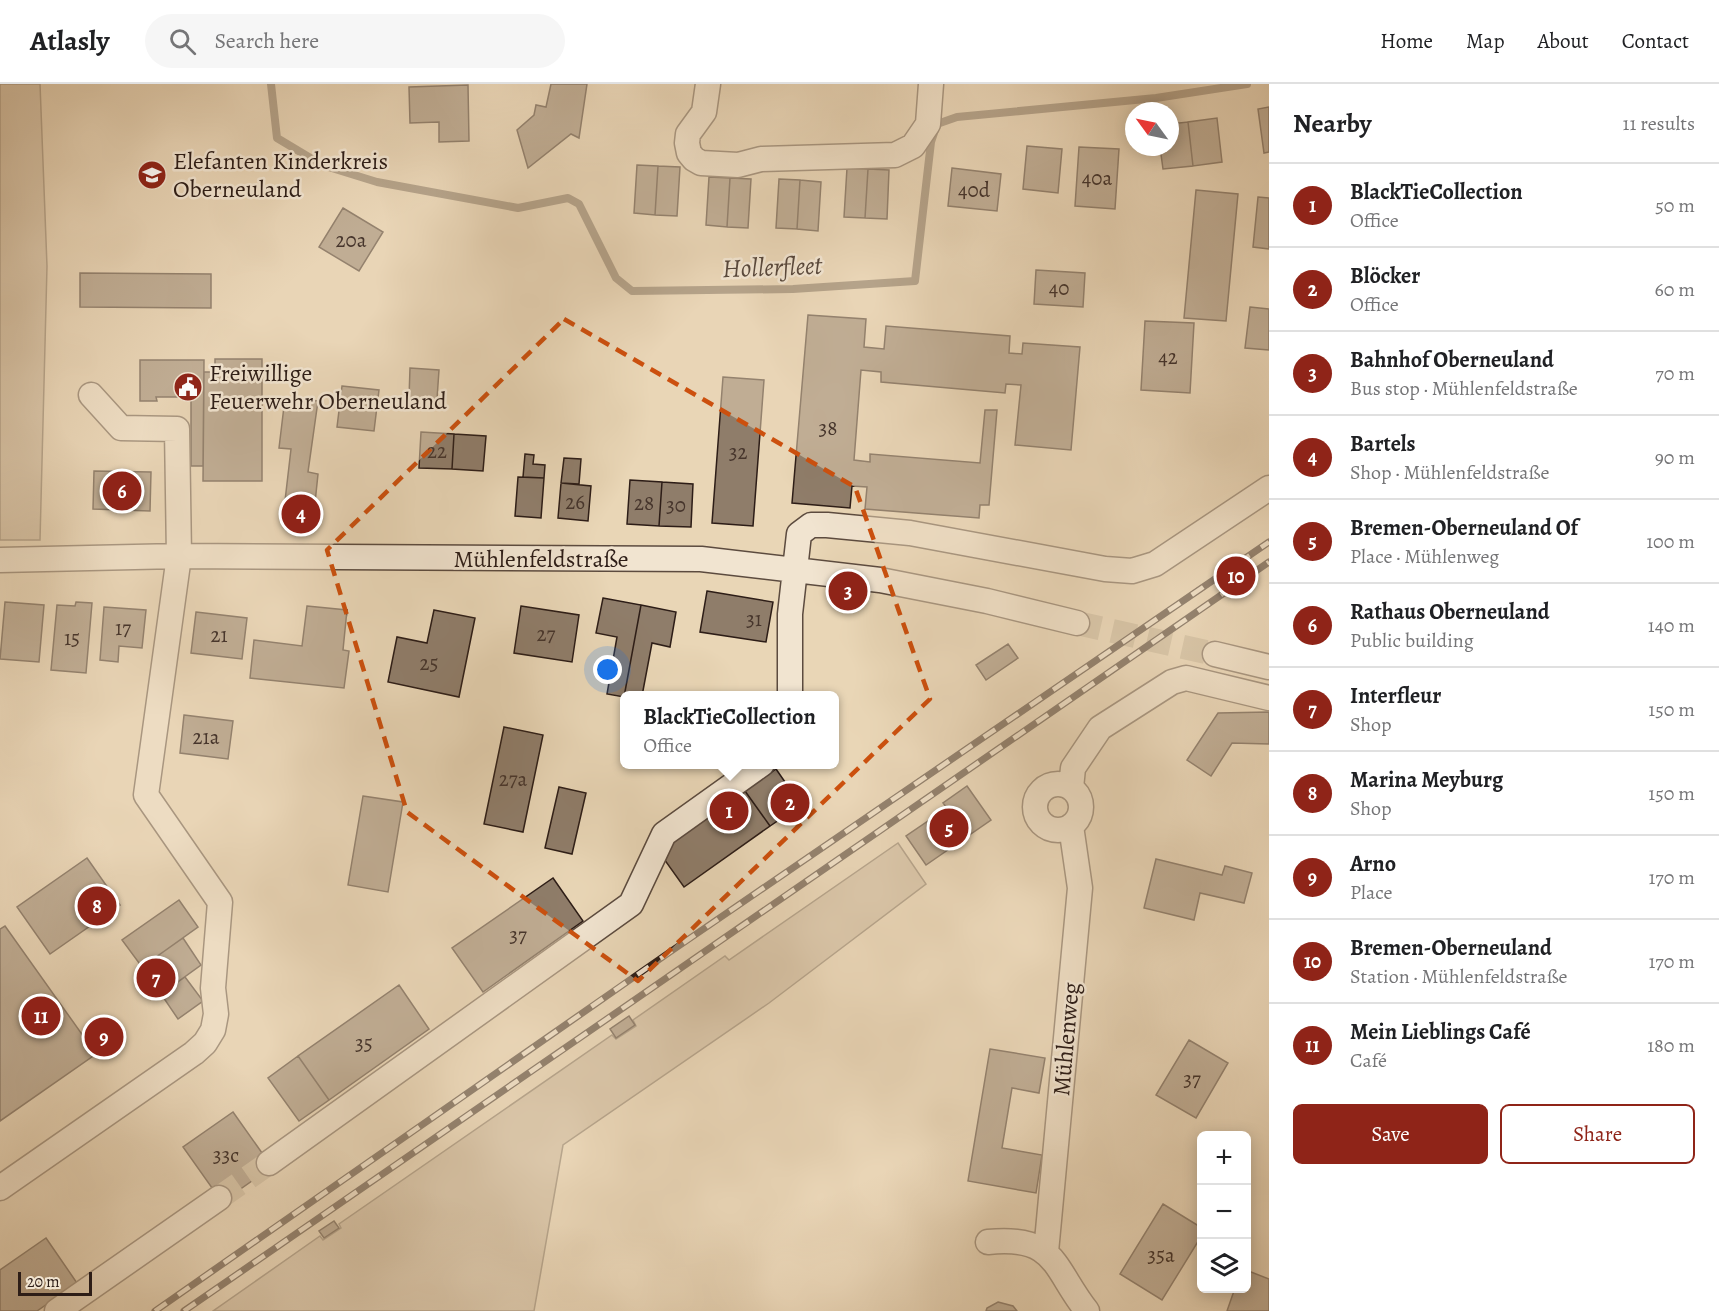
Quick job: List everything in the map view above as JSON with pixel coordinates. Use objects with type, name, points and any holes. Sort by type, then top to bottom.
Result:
[{"type":"street","points":[[708,84],[704,112],[688,134],[689,153],[701,162],[738,165],[761,159],[895,155],[913,147],[928,124],[931,84]]},
{"type":"street","points":[[0,1188],[205,1043],[213,1030],[216,1014],[213,988],[220,902],[146,795],[179,556],[177,429],[121,428],[91,394]]},
{"type":"street","points":[[790,691],[790,614],[799,534],[811,525],[910,533],[1105,569],[1132,571],[1155,564],[1269,488]]},
{"type":"street","name":"Mühlenfeldstraße","points":[[0,560],[179,556],[701,559],[880,580],[987,601],[1077,623]]},
{"type":"street","points":[[1215,654],[1269,667]]},
{"type":"street","points":[[1071,826],[1065,830],[1049,829],[1037,819],[1035,812],[1037,797],[1048,786],[1056,784],[1071,788],[1073,768],[1100,728],[1172,682],[1186,678],[1269,698]]},
{"type":"street","points":[[269,1163],[631,904],[664,834],[756,769]]},
{"type":"street","name":"Mühlenweg","points":[[1046,1252],[1080,888],[1071,826],[1077,821],[1082,807],[1071,788]]},
{"type":"street","points":[[57,1311],[219,1198]]},
{"type":"street","points":[[988,1242],[1010,1240],[1029,1244],[1046,1252],[1057,1263],[1087,1311]]},
{"type":"highlighted area","points":[[564,319],[855,487],[930,699],[638,981],[407,812],[327,550]]},
{"type":"shaded area","points":[[0,84],[40,84],[47,266],[40,540],[0,540]]},
{"type":"shaded area","points":[[898,843],[926,884],[769,1003],[563,1145],[534,1311],[213,1311],[320,1236],[323,1240],[341,1228],[339,1224],[612,1035],[616,1039],[636,1026],[633,1020],[725,956],[729,960]]},
{"type":"building","points":[[551,84],[587,84],[579,138],[571,134],[528,168],[517,130],[534,115],[536,105],[546,107]]},
{"type":"building","points":[[468,85],[469,141],[439,142],[439,122],[410,123],[409,87]]},
{"type":"building","points":[[1269,107],[1269,152],[1264,153],[1258,109]]},
{"type":"building","points":[[1217,118],[1222,162],[1193,166],[1188,122]]},
{"type":"building","points":[[1188,122],[1193,166],[1163,169],[1161,156],[1179,156],[1179,123]]},
{"type":"building","points":[[1027,146],[1062,149],[1058,193],[1023,189]]},
{"type":"building","points":[[1079,147],[1119,149],[1115,209],[1075,206]]},
{"type":"building","points":[[637,165],[658,166],[655,215],[634,213]]},
{"type":"building","points":[[658,166],[680,167],[677,216],[655,215]]},
{"type":"building","points":[[847,168],[868,169],[865,218],[844,217]]},
{"type":"building","points":[[952,168],[1001,174],[997,211],[948,206]]},
{"type":"building","points":[[868,169],[889,170],[887,219],[865,218]]},
{"type":"building","points":[[709,177],[730,178],[727,227],[706,225]]},
{"type":"building","points":[[730,178],[751,179],[748,228],[727,227]]},
{"type":"building","points":[[779,179],[800,180],[797,229],[776,228]]},
{"type":"building","points":[[800,180],[821,182],[818,231],[797,229]]},
{"type":"building","points":[[1196,190],[1238,194],[1226,321],[1184,318]]},
{"type":"building","points":[[1258,197],[1269,198],[1269,249],[1253,247]]},
{"type":"building","points":[[343,208],[383,232],[359,271],[319,247]]},
{"type":"building","points":[[1036,270],[1085,273],[1083,307],[1034,304]]},
{"type":"building","points":[[80,273],[211,274],[211,308],[80,307]]},
{"type":"building","points":[[1250,307],[1269,309],[1269,350],[1245,348]]},
{"type":"building","points":[[808,315],[866,319],[864,347],[884,349],[886,326],[1010,336],[1009,353],[1022,354],[1023,343],[1080,347],[1071,450],[1015,445],[1021,385],[1006,384],[1005,393],[881,382],[881,372],[861,370],[854,460],[870,462],[870,454],[980,463],[985,410],[997,410],[989,505],[980,505],[979,518],[865,509],[867,487],[852,486],[850,508],[792,503]]},
{"type":"building","points":[[1145,321],[1194,323],[1190,393],[1141,390]]},
{"type":"building","points":[[215,359],[262,359],[262,481],[203,481],[204,372],[215,372]]},
{"type":"building","points":[[140,360],[204,360],[203,466],[191,466],[191,397],[156,397],[157,401],[140,401]]},
{"type":"building","points":[[410,368],[439,370],[437,399],[409,398]]},
{"type":"building","points":[[723,377],[764,380],[753,526],[712,523]]},
{"type":"building","points":[[342,386],[379,390],[374,431],[337,427]]},
{"type":"building","points":[[285,398],[318,401],[308,472],[318,474],[313,522],[283,518],[291,449],[279,448]]},
{"type":"building","points":[[421,432],[454,434],[452,469],[419,468]]},
{"type":"building","points":[[454,434],[486,436],[483,471],[452,469]]},
{"type":"building","points":[[525,454],[534,455],[533,464],[545,465],[544,478],[523,477]]},
{"type":"building","points":[[564,458],[581,459],[579,484],[561,483]]},
{"type":"building","points":[[94,471],[151,472],[150,511],[93,509]]},
{"type":"building","points":[[518,477],[544,478],[541,518],[515,516]]},
{"type":"building","points":[[630,480],[662,482],[659,526],[627,524]]},
{"type":"building","points":[[662,482],[693,484],[691,527],[659,526]]},
{"type":"building","points":[[561,483],[591,486],[588,521],[558,518]]},
{"type":"building","points":[[707,591],[773,602],[766,642],[700,632]]},
{"type":"building","points":[[603,598],[641,605],[625,691],[620,691],[620,696],[607,694],[617,637],[596,633]]},
{"type":"building","points":[[5,602],[44,605],[39,662],[0,659]]},
{"type":"building","points":[[76,602],[92,603],[86,673],[51,670],[57,605],[75,606]]},
{"type":"building","points":[[641,605],[676,612],[670,647],[652,643],[643,691],[625,691]]},
{"type":"building","points":[[307,606],[347,610],[343,650],[349,651],[344,688],[250,678],[254,640],[302,646]]},
{"type":"building","points":[[521,606],[579,615],[572,662],[514,653]]},
{"type":"building","points":[[104,607],[146,610],[142,648],[119,646],[118,662],[100,660]]},
{"type":"building","points":[[434,610],[475,618],[459,697],[388,682],[397,637],[427,643]]},
{"type":"building","points":[[196,612],[247,618],[242,659],[191,653]]},
{"type":"building","points":[[1008,644],[1018,658],[986,680],[976,665]]},
{"type":"building","points":[[1269,712],[1269,744],[1232,743],[1211,776],[1187,760],[1218,713]]},
{"type":"building","points":[[184,715],[233,721],[228,759],[180,753]]},
{"type":"building","points":[[504,727],[543,735],[523,832],[484,824]]},
{"type":"building","points":[[776,769],[801,805],[770,826],[745,791]]},
{"type":"building","points":[[967,786],[991,820],[926,865],[906,836],[947,808],[943,803]]},
{"type":"building","points":[[559,787],[586,793],[572,854],[545,848]]},
{"type":"building","points":[[745,791],[770,826],[684,887],[664,859],[672,841]]},
{"type":"building","points":[[363,796],[403,802],[388,892],[348,885]]},
{"type":"building","points":[[87,858],[120,905],[50,954],[17,907]]},
{"type":"building","points":[[1156,859],[1222,875],[1225,866],[1252,873],[1244,903],[1200,893],[1194,920],[1144,908]]},
{"type":"building","points":[[553,878],[583,921],[483,992],[452,948]]},
{"type":"building","points":[[179,900],[198,927],[142,967],[122,940]]},
{"type":"building","points":[[5,926],[96,1054],[0,1121],[0,929]]},
{"type":"building","points":[[183,938],[201,965],[161,994],[142,967]]},
{"type":"building","points":[[185,977],[203,1001],[178,1019],[161,994]]},
{"type":"building","points":[[399,985],[429,1029],[329,1100],[298,1056]]},
{"type":"building","points":[[629,1016],[635,1025],[616,1038],[610,1029]]},
{"type":"building","points":[[1189,1040],[1228,1063],[1196,1118],[1156,1095]]},
{"type":"building","points":[[990,1049],[1045,1058],[1039,1093],[1012,1088],[1002,1148],[1042,1155],[1036,1193],[968,1181]]},
{"type":"building","points":[[298,1056],[329,1100],[299,1121],[268,1078]]},
{"type":"building","points":[[233,1112],[272,1167],[222,1202],[183,1147]]},
{"type":"building","points":[[1163,1204],[1197,1225],[1197,1243],[1162,1300],[1120,1274]]},
{"type":"building","points":[[334,1221],[339,1228],[324,1238],[319,1231]]},
{"type":"building","points":[[46,1238],[77,1283],[37,1311],[0,1311],[0,1270]]},
{"type":"building","points":[[1251,1272],[1269,1279],[1269,1311],[1227,1311],[1233,1293],[1251,1293]]},
{"type":"building","points":[[998,1302],[1013,1306],[1017,1311],[986,1311]]},
{"type":"waterway","name":"Hollerfleet","points":[[271,84],[277,138],[322,165],[377,182],[518,208],[568,198],[579,204],[616,278],[632,291],[793,289],[915,281],[931,142],[937,124],[957,117],[1156,98],[1247,84]]},
{"type":"tunnel","points":[[1077,623],[1215,654]]},
{"type":"tunnel","points":[[219,1198],[269,1163]]},
{"type":"railway","points":[[155,1311],[667,954],[1269,542]]},
{"type":"railway","points":[[184,1311],[1269,562]]},
{"type":"place","name":"Elefanten Kinderkreis Oberneuland","points":[[152,175]]},
{"type":"place","name":"Freiwillige Feuerwehr Oberneuland","points":[[188,387]]},
{"type":"place","name":"Rathaus Oberneuland","points":[[122,491]]},
{"type":"place","name":"Bartels","points":[[301,514]]},
{"type":"place","name":"Bremen-Oberneuland","points":[[1236,576]]},
{"type":"place","name":"Bahnhof Oberneuland","points":[[848,591]]},
{"type":"place","name":"Blöcker","points":[[790,803]]},
{"type":"place","name":"BlackTieCollection","points":[[729,811]]},
{"type":"place","name":"Bremen-Oberneuland Of","points":[[949,828]]},
{"type":"place","name":"Marina Meyburg","points":[[97,906]]},
{"type":"place","name":"Interfleur","points":[[156,978]]},
{"type":"place","name":"Mein Lieblings Café","points":[[41,1016]]},
{"type":"place","name":"Arno","points":[[104,1037]]}]
